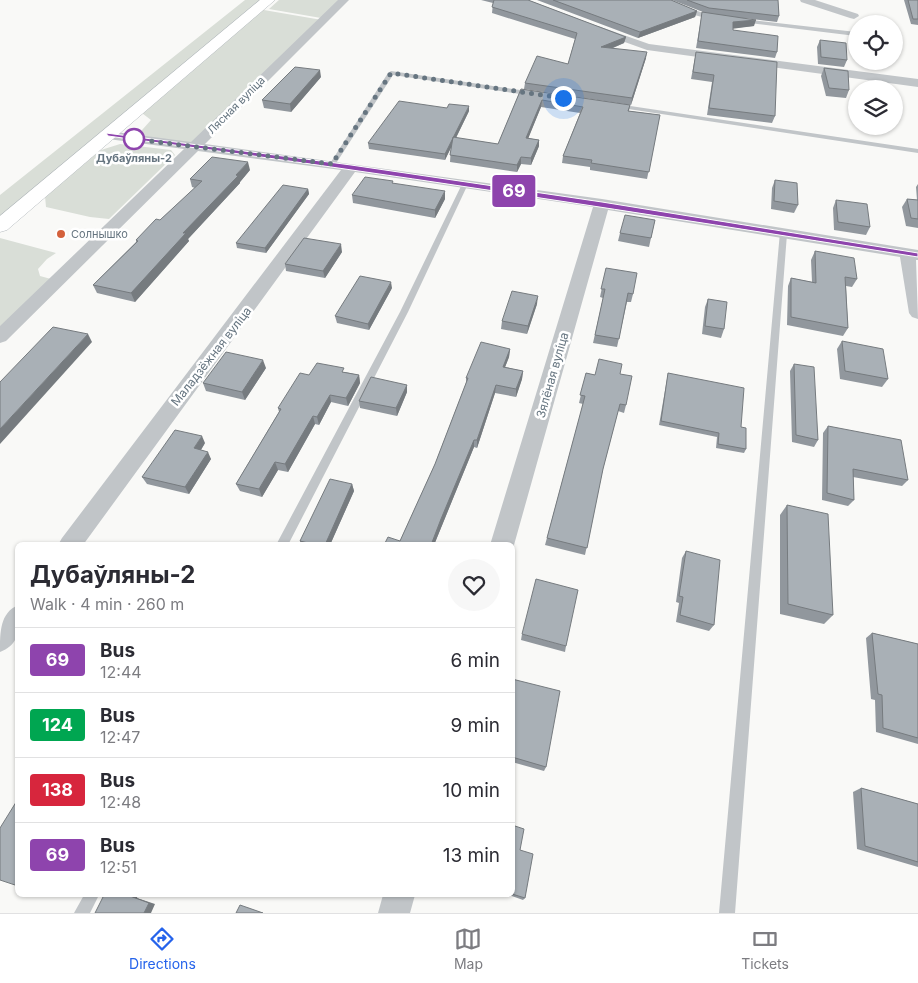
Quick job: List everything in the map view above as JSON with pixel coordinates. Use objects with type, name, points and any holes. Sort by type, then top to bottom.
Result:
[{"type":"main road","points":[[0,226],[268,0]]},
{"type":"street","name":"Лясная вуліца","points":[[0,337],[344,0]]},
{"type":"street","points":[[805,0],[852,15]]},
{"type":"street","points":[[585,24],[647,47],[918,83]]},
{"type":"street","points":[[866,70],[867,76]]},
{"type":"street","points":[[108,135],[341,166],[602,204],[913,254],[918,313]]},
{"type":"street","name":"Маладзёжная вуліца","points":[[72,542],[173,405],[269,281],[341,166]]},
{"type":"street","name":"Зялёная вуліца","points":[[503,542],[602,204]]},
{"type":"street","points":[[0,640],[15,620]]},
{"type":"street","points":[[394,913],[398,897]]},
{"type":"lane","points":[[663,0],[706,17],[724,19]]},
{"type":"lane","points":[[734,20],[848,33]]},
{"type":"lane","points":[[341,166],[391,73],[539,95]]},
{"type":"lane","points":[[608,105],[918,151]]},
{"type":"lane","points":[[284,542],[404,312],[465,184]]},
{"type":"lane","points":[[727,913],[783,234]]},
{"type":"lane","points":[[82,913],[91,897]]},
{"type":"shaded area","points":[[245,0],[268,0],[258,9],[322,20],[193,147],[134,139],[151,120],[138,110],[0,225],[0,195]]},
{"type":"shaded area","points":[[279,0],[341,0],[321,18],[269,9]]},
{"type":"shaded area","points":[[120,144],[171,150],[175,155],[109,219],[90,217],[46,207],[45,196],[101,150]]},
{"type":"shaded area","points":[[0,238],[56,253],[38,269],[40,276],[51,279],[0,329]]},
{"type":"building","points":[[494,0],[528,0],[626,37],[601,47],[647,52],[632,98],[525,83],[537,56],[568,64],[577,33],[492,7]]},
{"type":"building","points":[[553,0],[671,0],[697,11],[640,32]]},
{"type":"building","points":[[687,0],[778,0],[779,16],[709,8]]},
{"type":"building","points":[[908,0],[918,0],[918,19],[913,19]]},
{"type":"building","points":[[702,12],[756,20],[733,22],[733,30],[778,36],[777,52],[698,41]]},
{"type":"building","points":[[820,40],[846,43],[847,60],[821,57]]},
{"type":"building","points":[[696,52],[777,62],[775,116],[709,108],[714,75],[693,72]]},
{"type":"building","points":[[295,67],[320,70],[290,104],[262,100]]},
{"type":"building","points":[[824,68],[848,71],[848,90],[829,88]]},
{"type":"building","points":[[521,89],[630,105],[628,111],[660,115],[649,172],[591,163],[592,160],[563,156],[583,107],[542,100],[526,138],[539,140],[531,158],[521,157],[517,165],[450,155],[453,137],[498,144]]},
{"type":"building","points":[[399,101],[447,108],[449,104],[469,106],[445,154],[368,143]]},
{"type":"building","points":[[212,157],[248,162],[236,175],[238,176],[183,233],[186,233],[131,293],[93,285],[138,241],[136,240],[156,219],[160,220],[202,181],[190,179]]},
{"type":"building","points":[[365,177],[445,191],[435,210],[352,195]]},
{"type":"building","points":[[775,180],[797,183],[798,205],[774,201]]},
{"type":"building","points":[[283,185],[308,189],[265,248],[236,243]]},
{"type":"building","points":[[907,199],[918,200],[918,219],[911,218]]},
{"type":"building","points":[[836,200],[867,204],[870,227],[838,222]]},
{"type":"building","points":[[625,215],[655,220],[651,238],[620,233]]},
{"type":"building","points":[[304,238],[341,244],[323,271],[285,264]]},
{"type":"building","points":[[815,251],[854,258],[857,279],[845,277],[848,328],[791,317],[791,278],[816,283]]},
{"type":"building","points":[[606,268],[637,273],[633,294],[628,293],[619,339],[595,335],[605,289],[601,289]]},
{"type":"building","points":[[360,276],[391,282],[368,324],[335,316]]},
{"type":"building","points":[[512,291],[538,296],[528,326],[502,321]]},
{"type":"building","points":[[708,299],[727,302],[724,329],[705,326]]},
{"type":"building","points":[[53,327],[88,334],[0,429],[0,382]]},
{"type":"building","points":[[842,341],[883,349],[888,379],[845,371]]},
{"type":"building","points":[[481,342],[510,349],[503,367],[523,371],[516,389],[496,385],[477,440],[474,440],[432,542],[386,542],[388,537],[400,541],[435,464],[468,378],[466,378]]},
{"type":"building","points":[[226,352],[263,360],[242,392],[203,383]]},
{"type":"building","points":[[599,359],[622,364],[620,374],[632,376],[626,405],[620,404],[603,469],[587,548],[547,538],[585,396],[580,395],[586,373],[595,375]]},
{"type":"building","points":[[317,363],[344,368],[342,372],[359,375],[346,398],[330,395],[317,417],[313,416],[285,464],[275,462],[259,489],[236,484],[281,409],[278,408],[300,373],[309,375]]},
{"type":"building","points":[[794,364],[814,367],[818,440],[796,435]]},
{"type":"building","points":[[668,373],[744,388],[741,427],[746,428],[746,449],[718,444],[719,433],[661,421]]},
{"type":"building","points":[[371,377],[407,385],[396,408],[359,401]]},
{"type":"building","points":[[828,426],[901,440],[908,480],[853,469],[854,500],[827,493]]},
{"type":"building","points":[[175,430],[202,436],[194,448],[208,452],[185,487],[142,477]]},
{"type":"building","points":[[330,479],[352,484],[326,542],[300,541]]},
{"type":"building","points":[[787,505],[828,514],[833,615],[788,604]]},
{"type":"building","points":[[686,551],[720,560],[714,625],[680,615],[683,597],[679,596]]},
{"type":"building","points":[[536,579],[578,590],[566,646],[522,634]]},
{"type":"building","points":[[872,633],[918,644],[918,738],[883,728],[882,695],[878,694]]},
{"type":"building","points":[[515,680],[560,691],[546,767],[515,758]]},
{"type":"building","points":[[861,788],[918,804],[918,862],[865,846]]},
{"type":"building","points":[[15,804],[15,885],[0,880],[0,828]]},
{"type":"building","points":[[515,826],[524,829],[520,850],[533,854],[525,898],[515,895]]},
{"type":"building","points":[[103,897],[133,897],[149,903],[144,913],[95,913]]},
{"type":"building","points":[[240,905],[263,913],[236,913]]},
{"type":"bus line","name":"69","points":[[108,135],[351,167],[602,204],[918,255]]},
{"type":"place","name":"Дубаўляны-2","points":[[134,139]]},
{"type":"place","name":"Солнышко","points":[[61,234]]},
{"type":"route","points":[[134,139],[332,164],[391,73],[563,98]]}]
